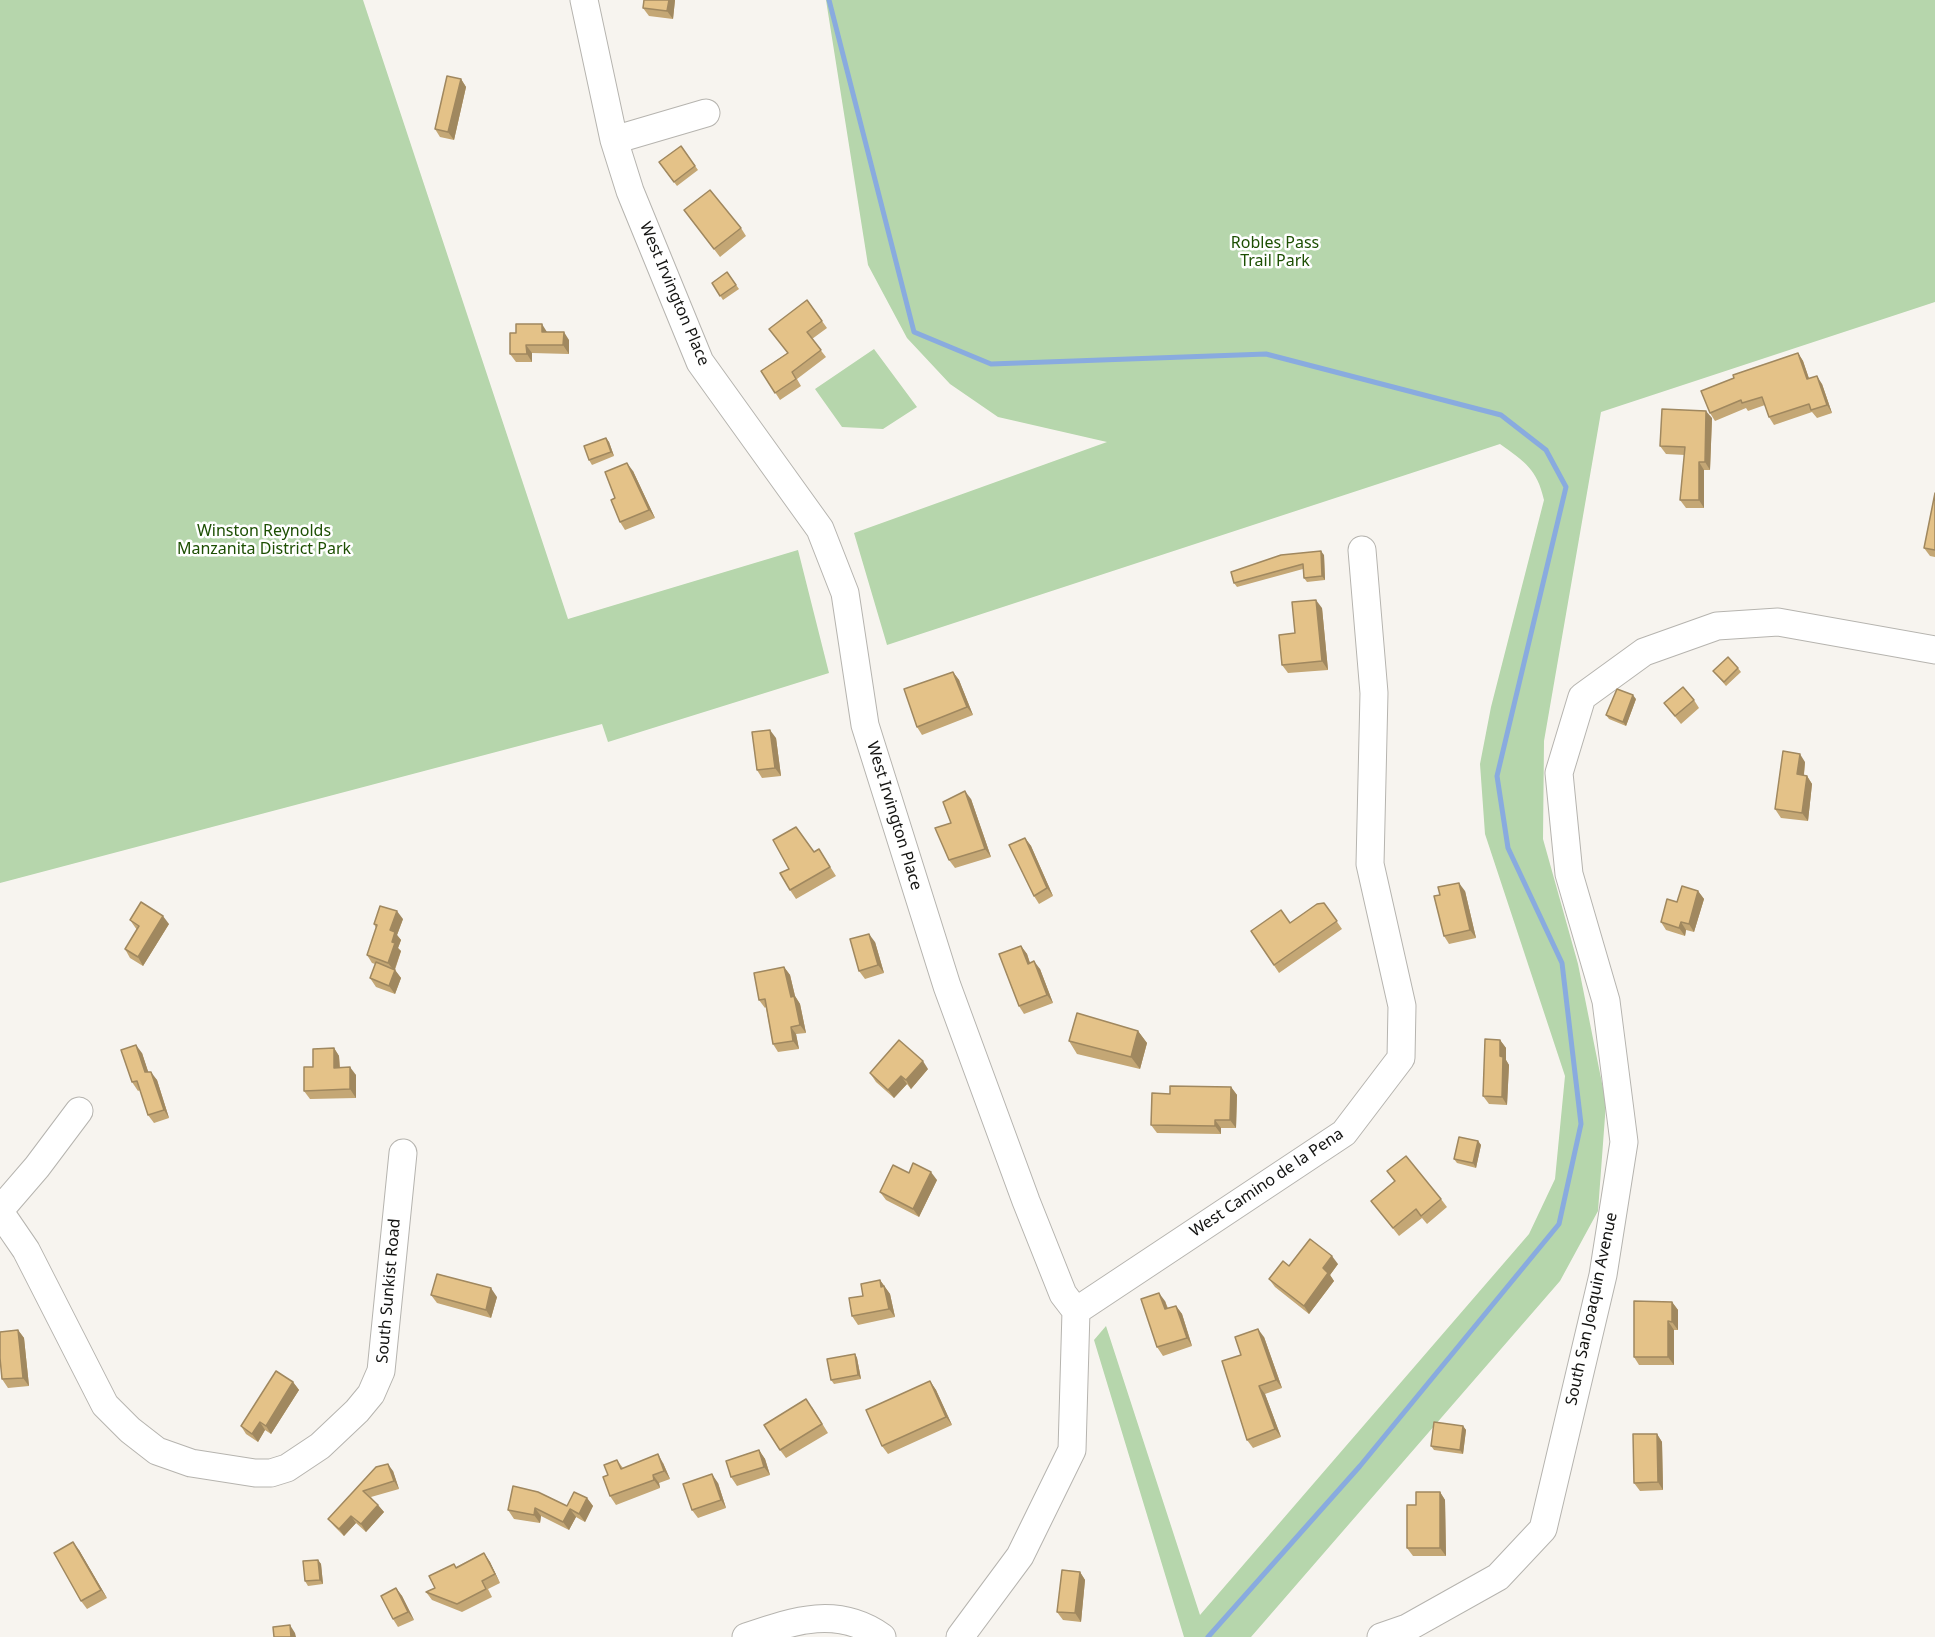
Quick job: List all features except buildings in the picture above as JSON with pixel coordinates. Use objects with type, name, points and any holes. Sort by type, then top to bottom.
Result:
[{"type":"street","name":"West Irvington Place","points":[[584,0],[614,140],[630,191],[700,362],[820,529],[845,593],[865,725],[946,986],[1063,1294],[1076,1311]]},
{"type":"street","points":[[614,140],[706,113]]},
{"type":"street","name":"West Camino de la Pena","points":[[1076,1311],[1344,1133],[1401,1058],[1402,1006],[1370,864],[1374,693],[1362,550]]},
{"type":"street","name":"South San Joaquin Avenue","points":[[1381,1637],[1407,1628],[1497,1577],[1543,1529],[1603,1275],[1624,1142],[1606,1001],[1569,874],[1559,773],[1582,697],[1644,652],[1717,626],[1778,622],[1935,650]]},
{"type":"street","points":[[0,1211],[79,1111]]},
{"type":"street","name":"South Sunkist Road","points":[[0,1211],[26,1250],[105,1405],[130,1430],[157,1450],[191,1463],[271,1473],[287,1468],[320,1446],[357,1411],[371,1394],[381,1371],[403,1154]]},
{"type":"street","points":[[955,1636],[1020,1556],[1072,1450],[1076,1311]]},
{"type":"street","points":[[746,1637],[805,1618],[823,1618],[850,1622],[873,1630],[882,1637]]},
{"type":"green space","name":"Winston Reynolds Manzanita District Park","points":[[0,0],[363,0],[568,619],[798,550],[829,673],[608,742],[602,724],[0,883]]},
{"type":"green space","name":"Robles Pass Trail Park","points":[[826,0],[1935,0],[1935,302],[1601,412],[1544,741],[1543,839],[1578,964],[1606,1103],[1598,1211],[1560,1281],[1251,1637],[1184,1637],[1094,1340],[1106,1326],[1200,1615],[1529,1234],[1555,1179],[1565,1076],[1485,834],[1480,764],[1491,707],[1544,500],[1534,473],[1500,444],[887,645],[854,533],[1107,442],[998,417],[950,384],[907,338],[868,265]]},
{"type":"green space","points":[[874,349],[917,407],[883,429],[842,427],[815,389]]},
{"type":"waterway","points":[[829,0],[914,332],[991,364],[1266,354],[1501,415],[1546,450],[1566,487],[1497,776],[1508,848],[1562,963],[1581,1124],[1559,1224],[1360,1466],[1208,1637]]}]
